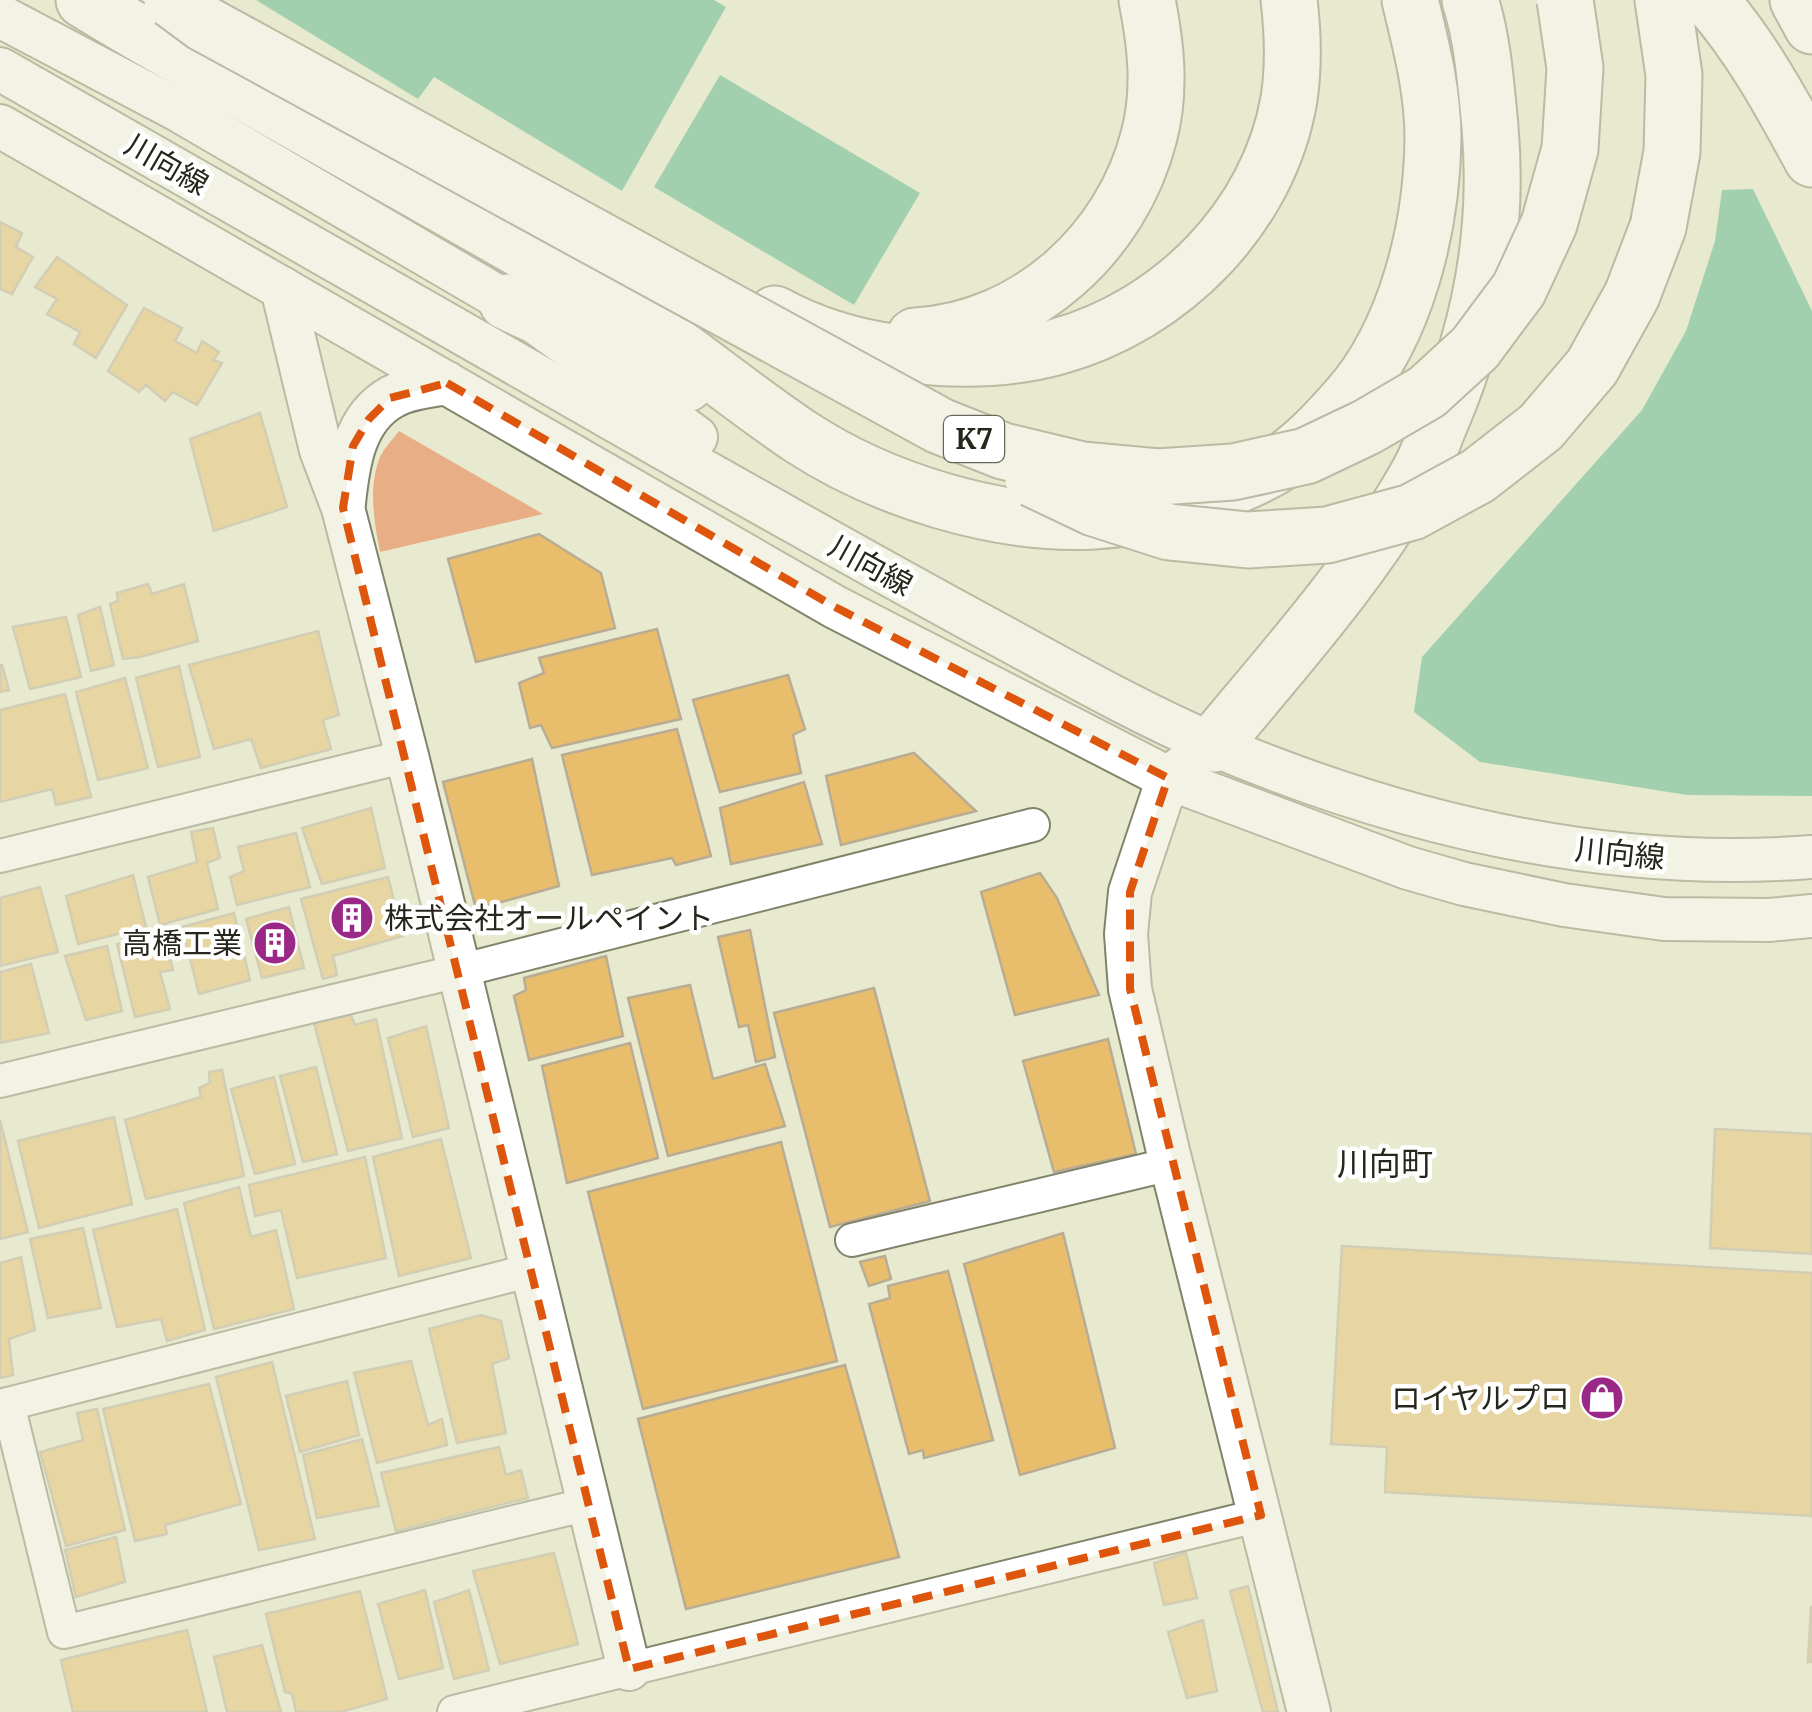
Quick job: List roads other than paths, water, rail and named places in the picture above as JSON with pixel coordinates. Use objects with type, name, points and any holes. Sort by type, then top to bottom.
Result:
[{"type":"highway","points":[[84,0],[613,302],[804,439]]},
{"type":"highway","points":[[794,325],[880,338],[926,336],[970,326],[1013,310],[1085,256],[1113,218],[1134,179],[1150,136],[1156,45],[1146,0]]},
{"type":"highway","name":"K7","points":[[194,5],[794,325],[880,350],[969,360],[1058,347],[1107,328],[1150,304],[1224,239],[1253,197],[1274,152],[1288,100],[1294,42],[1289,0]]},
{"type":"highway","points":[[507,302],[804,439],[862,470],[924,495],[1036,520],[1096,520],[1155,511],[1218,493],[1274,467],[1321,429],[1360,385],[1391,331],[1414,272],[1428,207],[1433,135],[1425,62],[1410,0]]},
{"type":"highway","points":[[1214,744],[1381,534],[1421,469],[1454,390],[1478,312],[1491,245],[1493,163],[1486,87],[1470,0]]},
{"type":"highway","name":"K7","points":[[194,5],[940,426],[1003,451],[1082,470],[1158,477],[1233,472],[1306,456],[1427,392],[1476,348],[1519,290],[1550,224],[1570,149],[1575,68],[1565,0]]},
{"type":"highway","points":[[940,426],[1020,472],[1094,508],[1168,532],[1248,540],[1327,534],[1412,512],[1478,476],[1541,427],[1554,412],[1592,367],[1632,295],[1658,227],[1672,152],[1674,75],[1663,0]]},
{"type":"highway","points":[[1710,0],[1732,25],[1781,101],[1812,159]]},
{"type":"highway","points":[[1732,0],[1812,128]]},
{"type":"highway","points":[[1757,0],[1812,112]]},
{"type":"highway","points":[[1798,0],[1812,26]]},
{"type":"street","points":[[0,16],[180,111],[507,302],[757,478],[863,562]]},
{"type":"street","name":"川向線","points":[[0,69],[863,562],[1109,694],[1214,744],[1422,818],[1563,848],[1660,859],[1756,861],[1812,857]]},
{"type":"street","name":"川向線","points":[[0,126],[835,607],[1168,778],[1408,868],[1464,884],[1564,905],[1664,918],[1769,920],[1812,916]]},
{"type":"street","points":[[282,288],[320,450],[343,508],[407,756],[629,1670]]},
{"type":"street","points":[[343,508],[353,446],[369,419],[390,398],[447,383]]},
{"type":"street","points":[[1214,744],[1168,778],[1130,892],[1126,934],[1130,989],[1310,1712]]},
{"type":"street","points":[[0,856],[407,756]]},
{"type":"street","points":[[0,1082],[459,971],[1033,824]]},
{"type":"street","points":[[852,1240],[1171,1164]]},
{"type":"street","points":[[532,1270],[4,1406],[64,1632],[588,1504]]},
{"type":"street","points":[[454,1712],[1261,1515]]},
{"type":"place","name":"株式会社オールペイント","points":[[352,918]]},
{"type":"place","name":"高橋工業","points":[[275,943]]},
{"type":"place","name":"ロイヤルプロ","points":[[1602,1398]]},
{"type":"district","name":"川向町","points":[[1385,1164]]}]
